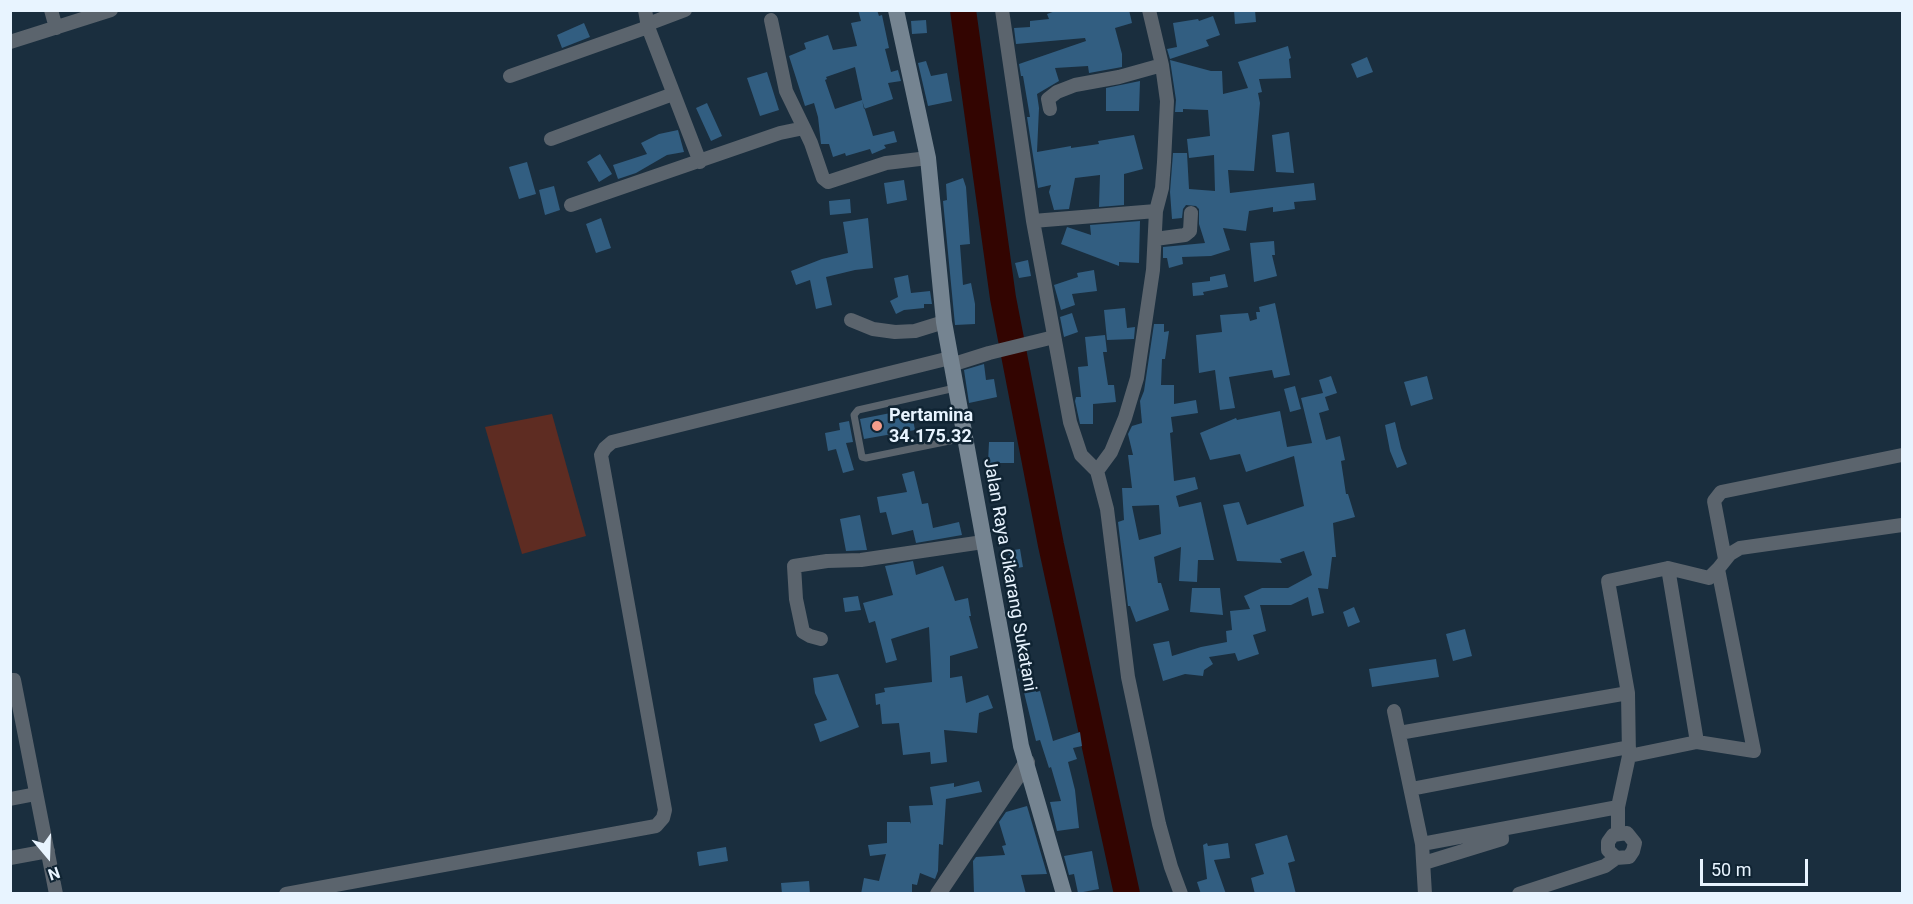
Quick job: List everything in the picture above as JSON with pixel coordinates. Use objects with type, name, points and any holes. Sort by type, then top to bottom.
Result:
[{"type":"main road","name":"Jalan Raya Cikarang Sukatani","points":[[896,10],[928,158],[950,362],[1019,736],[1064,894]]},
{"type":"street","points":[[51,10],[56,28]]},
{"type":"street","points":[[510,76],[647,20],[685,10]]},
{"type":"street","points":[[1002,10],[1033,221],[1070,422],[1078,447],[1087,463],[1097,471],[1107,509],[1128,677],[1159,824],[1181,894]]},
{"type":"street","points":[[1097,471],[1111,452],[1125,418],[1137,378],[1153,270],[1156,211],[1162,188],[1167,101],[1162,65],[1149,10]]},
{"type":"street","points":[[10,42],[110,11]]},
{"type":"street","points":[[647,20],[700,162]]},
{"type":"street","points":[[771,20],[786,91],[811,143],[823,178],[828,182],[886,163],[928,158]]},
{"type":"street","points":[[1050,109],[1048,99],[1057,92],[1075,85],[1119,77],[1162,65]]},
{"type":"street","points":[[551,139],[673,94]]},
{"type":"street","points":[[571,205],[780,133],[804,128]]},
{"type":"street","points":[[1033,221],[1156,211]]},
{"type":"street","points":[[1155,239],[1185,235],[1190,231],[1191,213]]},
{"type":"street","points":[[851,321],[873,329],[895,332],[915,331],[944,322]]},
{"type":"street","points":[[286,894],[656,826],[663,818],[665,810],[601,455],[612,442],[1054,338]]},
{"type":"street","points":[[1410,789],[1697,742],[1754,751],[1722,564],[1714,501],[1721,492],[1902,455]]},
{"type":"street","points":[[1618,833],[1618,807],[1629,752],[1628,693],[1608,581],[1668,568],[1709,578],[1740,548],[1902,525]]},
{"type":"street","points":[[821,639],[803,632],[796,599],[794,566],[827,561],[861,560],[983,542]]},
{"type":"street","points":[[1668,568],[1697,742]]},
{"type":"street","points":[[10,680],[14,680],[56,894]]},
{"type":"street","points":[[1400,733],[1628,693]]},
{"type":"street","points":[[1394,711],[1422,844],[1425,894]]},
{"type":"street","points":[[10,741],[25,738]]},
{"type":"street","points":[[938,894],[1027,762]]},
{"type":"street","points":[[10,799],[36,794]]},
{"type":"street","points":[[1422,844],[1618,807]]},
{"type":"street","points":[[1424,863],[1502,839],[1501,830]]},
{"type":"street","points":[[1519,894],[1605,866],[1616,858],[1629,857],[1635,848],[1634,839],[1630,835],[1618,833],[1610,837],[1607,845],[1609,852],[1616,858]]},
{"type":"street","points":[[10,858],[48,851]]},
{"type":"lane","points":[[955,388],[858,410],[854,415],[862,456],[866,458],[964,438]]},
{"type":"shaded area","points":[[552,414],[586,536],[522,554],[485,427]]},
{"type":"building","points":[[858,10],[877,10],[879,16],[882,15],[889,48],[885,49],[891,72],[898,70],[901,81],[888,83],[893,99],[865,109],[873,136],[894,131],[897,142],[884,145],[886,148],[872,154],[870,149],[833,157],[829,144],[821,144],[814,103],[805,106],[789,56],[806,49],[804,43],[828,35],[833,50],[857,46],[851,23],[861,21]],"holes":[[[855,67],[862,100],[835,109],[826,77]]]},
{"type":"building","points":[[1058,10],[1129,10],[1132,23],[1115,28],[1122,54],[1122,67],[1089,73],[1088,66],[1055,68],[1059,81],[1037,94],[1039,108],[1037,152],[1099,144],[1098,141],[1134,135],[1143,169],[1124,174],[1124,205],[1099,207],[1100,175],[1075,178],[1069,209],[1054,210],[1049,192],[1051,185],[1038,188],[1027,117],[1030,117],[1019,64],[1086,41],[1085,38],[1016,44],[1014,28],[1030,27],[1030,21],[1049,19],[1047,14]]},
{"type":"building","points":[[1234,10],[1255,10],[1256,22],[1235,24]]},
{"type":"building","points":[[1213,16],[1220,35],[1206,40],[1209,46],[1170,59],[1167,49],[1177,47],[1173,23],[1198,19],[1199,21]]},
{"type":"building","points":[[926,20],[927,33],[912,34],[911,21]]},
{"type":"building","points":[[584,23],[590,37],[562,48],[557,35]]},
{"type":"building","points":[[1288,46],[1291,58],[1289,59],[1291,78],[1259,79],[1262,92],[1258,93],[1260,103],[1254,171],[1228,170],[1230,193],[1314,183],[1316,200],[1294,202],[1295,209],[1273,212],[1273,207],[1249,211],[1246,231],[1223,228],[1230,250],[1211,256],[1182,257],[1183,264],[1169,268],[1167,258],[1163,258],[1163,247],[1205,243],[1199,224],[1199,209],[1196,206],[1186,205],[1182,218],[1172,219],[1170,192],[1173,153],[1187,153],[1189,189],[1215,191],[1214,155],[1189,158],[1187,139],[1210,136],[1208,110],[1183,109],[1183,112],[1175,112],[1176,100],[1170,60],[1211,71],[1222,71],[1223,94],[1248,88],[1238,62]]},
{"type":"building","points":[[1367,57],[1373,72],[1357,78],[1351,64]]},
{"type":"building","points":[[926,61],[931,76],[947,73],[952,101],[928,106],[918,63]]},
{"type":"building","points":[[767,72],[779,110],[760,116],[747,78]]},
{"type":"building","points":[[1140,81],[1139,111],[1106,111],[1106,88]]},
{"type":"building","points":[[707,103],[722,136],[711,141],[696,108]]},
{"type":"building","points":[[678,130],[684,152],[667,155],[636,173],[618,179],[613,165],[647,154],[641,143],[659,134]]},
{"type":"building","points":[[1289,132],[1294,173],[1276,172],[1272,135]]},
{"type":"building","points":[[600,154],[612,174],[599,182],[587,162]]},
{"type":"building","points":[[527,162],[536,194],[519,199],[509,167]]},
{"type":"building","points":[[963,178],[966,187],[970,244],[960,245],[963,285],[971,283],[975,304],[975,324],[955,325],[943,201],[947,200],[946,184]]},
{"type":"building","points":[[904,180],[907,200],[887,204],[884,183]]},
{"type":"building","points":[[554,186],[560,210],[545,215],[539,190]]},
{"type":"building","points":[[850,199],[851,213],[830,215],[829,201]]},
{"type":"building","points":[[601,218],[611,248],[596,253],[586,224]]},
{"type":"building","points":[[868,218],[873,268],[826,277],[832,305],[816,309],[810,280],[796,285],[791,271],[822,259],[848,253],[843,222]]},
{"type":"building","points":[[1140,221],[1139,263],[1119,262],[1119,266],[1061,244],[1067,227],[1091,235],[1090,225]]},
{"type":"building","points":[[1274,241],[1275,255],[1272,255],[1277,276],[1254,282],[1250,243]]},
{"type":"building","points":[[1028,260],[1031,276],[1019,278],[1015,263]]},
{"type":"building","points":[[1094,270],[1097,291],[1072,294],[1075,305],[1061,310],[1054,285],[1078,277],[1077,273]]},
{"type":"building","points":[[1225,274],[1228,287],[1193,296],[1192,283],[1210,281],[1210,277]]},
{"type":"building","points":[[908,275],[911,293],[930,291],[932,304],[924,304],[924,308],[904,310],[896,314],[890,301],[898,297],[894,278]]},
{"type":"building","points":[[1275,303],[1290,375],[1274,378],[1272,370],[1229,377],[1235,408],[1220,410],[1215,370],[1199,373],[1196,335],[1222,332],[1220,315],[1248,313],[1250,321],[1257,319],[1256,312],[1260,312],[1259,307]]},
{"type":"building","points":[[1125,308],[1127,328],[1135,327],[1134,339],[1107,340],[1104,310]]},
{"type":"building","points":[[1072,313],[1078,332],[1064,337],[1060,317]]},
{"type":"building","points":[[1154,324],[1164,324],[1164,332],[1169,331],[1165,359],[1162,359],[1161,385],[1174,385],[1174,404],[1196,400],[1198,413],[1171,417],[1174,481],[1195,477],[1198,489],[1176,496],[1179,507],[1201,502],[1214,560],[1198,560],[1197,582],[1179,581],[1181,547],[1154,557],[1158,583],[1161,583],[1169,610],[1136,622],[1128,606],[1118,522],[1124,520],[1122,488],[1132,488],[1128,455],[1133,455],[1128,434],[1132,426],[1142,423],[1140,401],[1144,391]],"holes":[[[1159,505],[1161,534],[1139,540],[1132,506]]]},
{"type":"building","points":[[1105,335],[1107,352],[1103,352],[1108,385],[1114,385],[1116,402],[1093,404],[1093,424],[1080,424],[1075,401],[1076,397],[1081,397],[1078,367],[1088,366],[1085,337]]},
{"type":"building","points":[[984,364],[986,380],[994,379],[997,397],[969,403],[964,370]]},
{"type":"building","points":[[1331,376],[1337,393],[1325,397],[1329,410],[1319,413],[1326,440],[1340,436],[1345,460],[1341,461],[1346,494],[1348,494],[1355,517],[1333,523],[1336,557],[1332,557],[1328,589],[1318,588],[1324,613],[1312,616],[1308,597],[1291,605],[1260,605],[1266,631],[1253,635],[1259,654],[1238,661],[1235,653],[1209,657],[1213,664],[1204,670],[1203,676],[1185,674],[1163,681],[1153,644],[1169,641],[1172,656],[1227,642],[1226,631],[1232,630],[1230,611],[1250,609],[1244,596],[1262,588],[1288,588],[1312,575],[1304,551],[1280,559],[1282,563],[1237,561],[1223,505],[1239,502],[1247,525],[1304,506],[1294,456],[1246,472],[1240,454],[1210,460],[1200,433],[1236,418],[1237,420],[1280,411],[1287,447],[1312,443],[1301,398],[1323,393],[1319,380]]},
{"type":"building","points":[[1427,376],[1433,399],[1411,406],[1404,382]]},
{"type":"building","points":[[1295,386],[1301,409],[1290,412],[1284,389]]},
{"type":"building","name":"Pertamina 34.175.32","points":[[911,409],[915,430],[864,439],[860,419]]},
{"type":"building","points":[[849,421],[853,442],[846,443],[854,470],[843,473],[836,449],[828,451],[825,433],[840,430],[839,423]]},
{"type":"building","points":[[1395,422],[1407,464],[1397,468],[1390,451],[1385,425]]},
{"type":"building","points":[[989,442],[1014,442],[1014,463],[988,463]]},
{"type":"building","points":[[914,471],[922,504],[928,503],[933,528],[959,522],[962,535],[916,543],[913,530],[892,535],[886,512],[880,513],[877,497],[907,492],[902,474]]},
{"type":"building","points":[[860,515],[867,550],[846,551],[840,519]]},
{"type":"building","points":[[1020,549],[1023,567],[1011,569],[1008,551]]},
{"type":"building","points":[[913,561],[916,575],[943,566],[955,601],[968,598],[971,616],[969,616],[978,648],[950,656],[950,678],[962,676],[966,703],[988,695],[993,708],[979,713],[977,733],[944,730],[947,762],[931,764],[930,752],[903,755],[899,723],[882,724],[880,704],[876,705],[875,694],[885,692],[884,688],[932,682],[929,627],[891,639],[897,660],[886,663],[875,621],[869,623],[863,603],[893,595],[885,566]]},
{"type":"building","points":[[1192,588],[1220,588],[1223,615],[1190,612]]},
{"type":"building","points":[[858,596],[861,610],[845,612],[843,598]]},
{"type":"building","points":[[1354,607],[1360,622],[1348,627],[1343,612]]},
{"type":"building","points":[[1465,629],[1472,656],[1453,661],[1446,634]]},
{"type":"building","points":[[1436,659],[1439,677],[1372,687],[1369,669]]},
{"type":"building","points":[[1029,664],[1036,692],[1040,691],[1053,741],[1080,732],[1082,746],[1073,748],[1077,759],[1068,762],[1075,790],[1079,828],[1057,831],[1050,802],[1061,801],[1040,740],[1036,741],[1018,668]]},
{"type":"building","points":[[838,674],[859,727],[820,742],[814,724],[827,720],[815,693],[813,678]]},
{"type":"building","points":[[979,781],[982,792],[946,799],[943,845],[939,844],[938,871],[935,879],[920,873],[917,885],[912,884],[912,894],[861,894],[864,878],[879,881],[886,854],[870,856],[868,845],[887,843],[887,822],[910,822],[911,824],[909,806],[933,805],[930,787],[954,783],[954,787]]},
{"type":"building","points":[[1027,806],[1047,874],[1021,875],[1026,894],[974,894],[973,861],[976,857],[1005,855],[1002,846],[1006,845],[999,822],[1006,812]]},
{"type":"building","points":[[1287,835],[1295,861],[1288,863],[1296,894],[1255,894],[1251,878],[1264,874],[1255,844]]},
{"type":"building","points":[[1207,843],[1208,846],[1228,843],[1230,858],[1214,860],[1226,894],[1201,894],[1197,882],[1207,879],[1203,845]]},
{"type":"building","points":[[726,847],[728,861],[699,866],[697,852]]},
{"type":"building","points":[[1092,851],[1099,889],[1078,893],[1074,874],[1069,875],[1064,856]]},
{"type":"building","points":[[809,881],[810,894],[782,894],[781,883]]},
{"type":"waterway","points":[[963,10],[1003,298],[1051,545],[1127,894]]},
{"type":"place","name":"Pertamina 34.175.32","points":[[877,426]]}]
